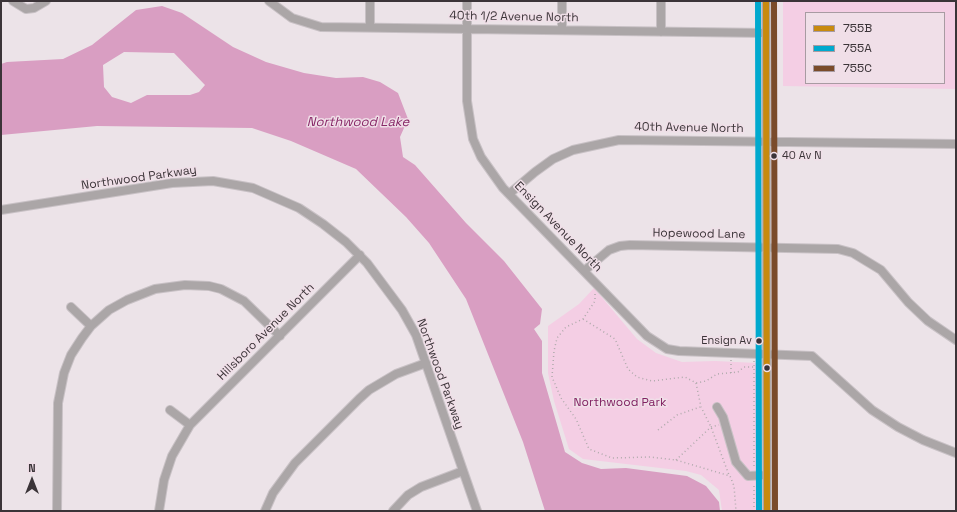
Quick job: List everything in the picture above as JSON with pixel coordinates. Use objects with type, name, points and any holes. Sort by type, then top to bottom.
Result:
[{"type":"street","points":[[14,1],[26,9],[34,8],[46,1]]},
{"type":"street","name":"40th 1/2 Avenue North","points":[[269,1],[292,18],[306,24],[321,27],[766,33]]},
{"type":"street","points":[[370,1],[370,27]]},
{"type":"street","name":"Ensign Avenue North","points":[[467,1],[467,101],[473,139],[481,158],[491,173],[509,194],[647,336],[667,350],[812,356],[872,410],[898,427],[923,440],[956,453]]},
{"type":"street","points":[[562,1],[562,30]]},
{"type":"street","points":[[661,1],[661,32]]},
{"type":"street","points":[[766,1],[767,511]]},
{"type":"street","name":"40th Avenue North","points":[[509,194],[535,172],[553,160],[573,150],[618,140],[639,139],[956,144]]},
{"type":"street","name":"Northwood Parkway","points":[[1,210],[179,182],[213,181],[233,183],[253,188],[299,208],[346,242],[386,285],[402,310],[416,335],[477,511]]},
{"type":"street","name":"Hopewood Lane","points":[[584,271],[609,250],[620,246],[822,247],[838,249],[853,253],[867,260],[881,270],[908,302],[928,321],[956,340]]},
{"type":"street","name":"Hillsboro Avenue North","points":[[159,511],[164,480],[172,456],[190,425],[360,256]]},
{"type":"street","points":[[57,511],[57,409],[60,388],[71,354],[91,326],[109,310],[145,292],[165,287],[197,285],[221,289],[244,301],[280,336]]},
{"type":"street","points":[[71,307],[91,326]]},
{"type":"street","points":[[265,511],[273,493],[295,463],[358,400],[369,390],[392,376],[426,363]]},
{"type":"street","points":[[717,407],[723,417],[736,462],[748,476],[767,475]]},
{"type":"street","points":[[170,410],[190,425]]},
{"type":"street","points":[[393,511],[408,495],[421,487],[463,471]]},
{"type":"path","points":[[600,288],[595,293],[595,301],[583,319],[566,327],[557,338],[554,351],[552,377],[561,398],[576,419],[588,449],[612,458],[650,457],[676,460],[730,476]]},
{"type":"path","points":[[583,319],[616,338],[628,369],[638,377],[652,382],[685,377],[696,383],[706,381],[717,374],[738,372],[744,367],[754,367]]},
{"type":"path","points":[[731,353],[731,373]]},
{"type":"path","points":[[753,353],[754,511]]},
{"type":"path","points":[[696,383],[700,407],[711,427],[734,486],[736,511]]},
{"type":"path","points":[[658,430],[677,415],[700,407]]},
{"type":"path","points":[[676,460],[711,427]]},
{"type":"green space","points":[[783,1],[956,1],[956,89],[783,86]]},
{"type":"green space","name":"Northwood Park","points":[[594,288],[637,339],[656,353],[682,362],[715,361],[757,363],[757,511],[722,511],[719,490],[701,475],[686,471],[583,459],[569,449],[554,401],[548,373],[548,326],[579,304]]},
{"type":"water","name":"Northwood Lake","points":[[162,6],[182,13],[233,47],[266,62],[304,73],[336,78],[363,77],[380,82],[398,93],[408,119],[400,137],[403,157],[415,165],[466,223],[504,261],[542,309],[540,324],[534,329],[542,341],[542,373],[565,452],[582,463],[601,469],[626,468],[687,476],[706,486],[719,502],[720,511],[545,511],[523,442],[466,299],[429,243],[406,217],[356,169],[291,141],[252,128],[97,126],[1,135],[1,64],[7,62],[63,59],[92,45],[136,10]],"holes":[[[124,52],[174,53],[205,85],[199,92],[190,95],[147,95],[131,103],[112,97],[104,87],[103,65]]]},
{"type":"transit line","name":"755A","points":[[758,1],[759,511]]},
{"type":"transit line","name":"755B","points":[[766,1],[767,511]]},
{"type":"transit line","name":"755C","points":[[774,1],[775,511]]},
{"type":"place","name":"40 Av N","points":[[774,156]]},
{"type":"place","name":"Ensign Av","points":[[759,341]]}]
